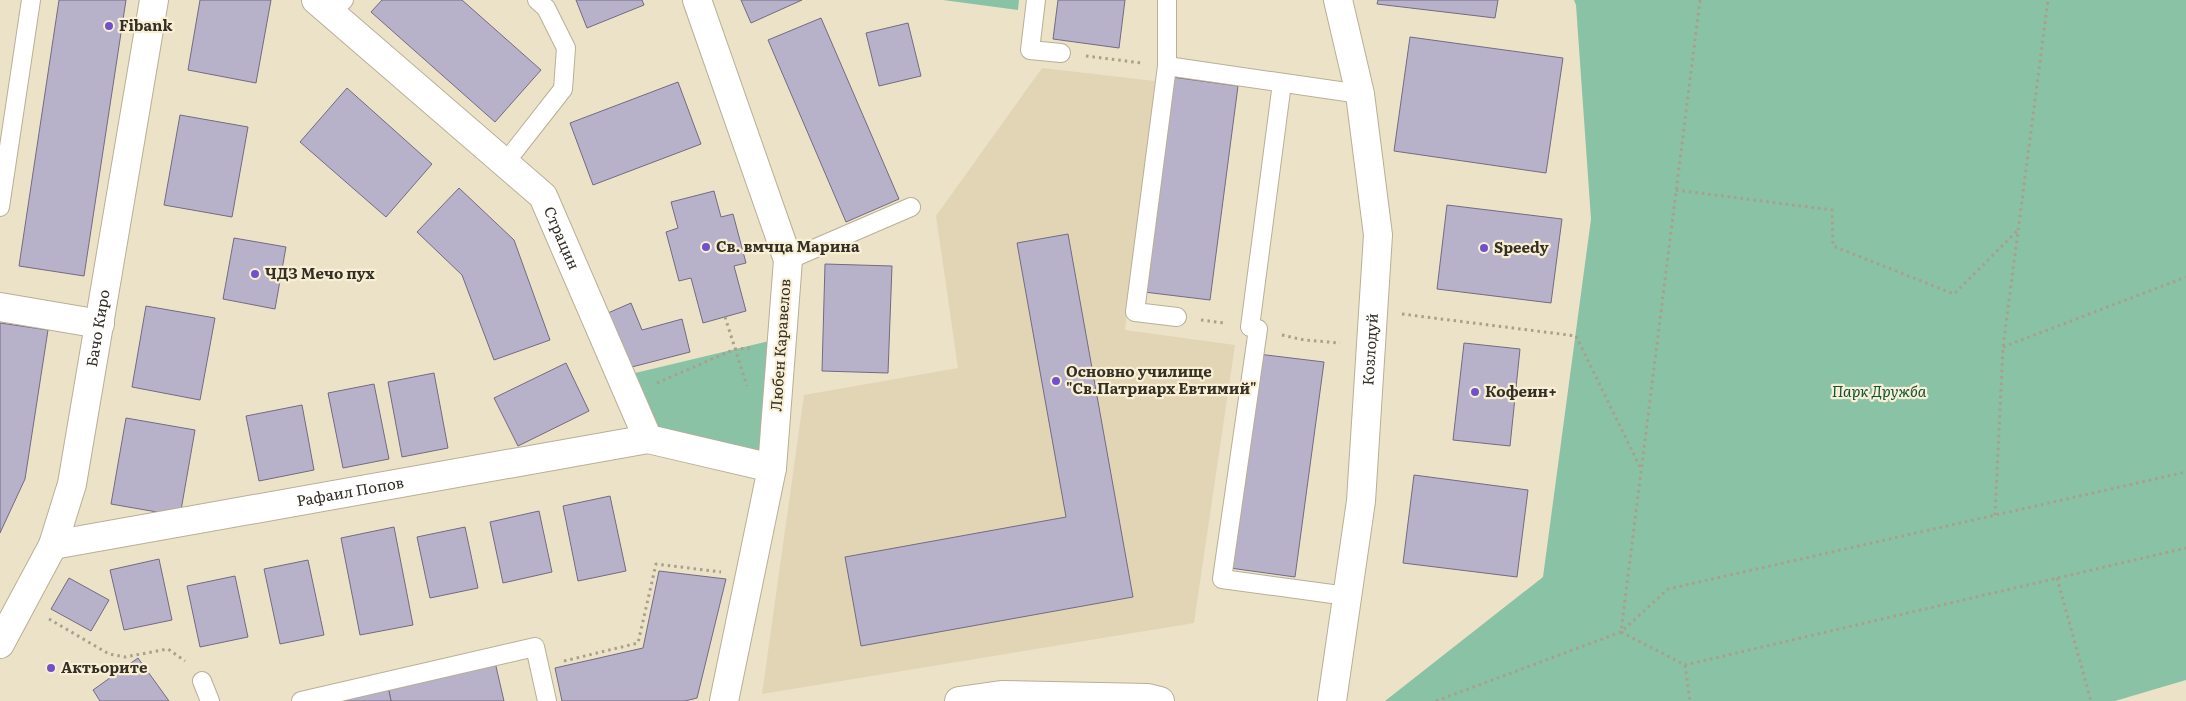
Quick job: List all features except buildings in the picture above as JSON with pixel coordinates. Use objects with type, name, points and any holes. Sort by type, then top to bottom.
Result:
[{"type":"street","name":"Бачо Киро","points":[[0,644],[53,545],[72,484],[154,0]]},
{"type":"street","name":"Любен Каравелов","points":[[697,0],[788,260],[772,468],[724,701]]},
{"type":"street","name":"Козлодуй","points":[[1332,701],[1361,501],[1378,235],[1360,94],[1338,0]]},
{"type":"street","name":"Страцин","points":[[331,4],[543,196],[648,440]]},
{"type":"street","points":[[0,307],[100,324]]},
{"type":"street","points":[[648,440],[772,468]]},
{"type":"street","name":"Рафаил Попов","points":[[53,545],[648,440]]},
{"type":"street","points":[[959,701],[1002,694],[1148,698],[1160,701]]},
{"type":"lane","points":[[0,207],[31,0]]},
{"type":"lane","points":[[505,163],[563,89],[566,48],[546,8],[537,0]]},
{"type":"lane","points":[[1036,0],[1030,50],[1062,53]]},
{"type":"lane","points":[[1167,0],[1167,66],[1135,312],[1177,316]]},
{"type":"lane","points":[[1167,66],[1360,94]]},
{"type":"lane","points":[[1282,83],[1254,328],[1222,579],[1347,596]]},
{"type":"lane","points":[[788,260],[911,208]]},
{"type":"lane","points":[[301,701],[535,647],[546,701]]},
{"type":"lane","points":[[202,681],[210,701]]},
{"type":"path","points":[[1621,632],[1700,0]]},
{"type":"path","points":[[1995,515],[2003,347],[2048,0]]},
{"type":"path","points":[[1062,53],[1167,66]]},
{"type":"path","points":[[1676,190],[1832,210],[1834,246],[1954,294],[2018,229]]},
{"type":"path","points":[[2003,347],[2186,277]]},
{"type":"path","points":[[1373,310],[1576,336],[1641,470]]},
{"type":"path","points":[[1177,316],[1254,328],[1304,340],[1370,346]]},
{"type":"path","points":[[629,395],[735,349]]},
{"type":"path","points":[[1436,701],[1621,632],[1668,589],[2186,472]]},
{"type":"path","points":[[1621,632],[1685,665],[2186,548]]},
{"type":"path","points":[[561,662],[638,643],[656,564],[719,571]]},
{"type":"path","points":[[2057,578],[2091,701]]},
{"type":"path","points":[[22,603],[108,654],[125,657],[168,649],[187,663],[202,681]]},
{"type":"path","points":[[1685,665],[1690,701]]},
{"type":"shaded area","name":"Основно училище \"Св.Патриарх Евтимий\"","points":[[1042,68],[1155,81],[1125,330],[1235,345],[1194,623],[762,694],[804,395],[958,368],[936,216]]},
{"type":"green space","points":[[943,0],[1019,0],[1018,10]]},
{"type":"green space","name":"Парк Дружба","points":[[1574,0],[2186,0],[2186,680],[2115,701],[1385,701],[1543,577],[1591,219],[1576,5]]},
{"type":"green space","points":[[769,341],[763,456],[656,432],[631,374]]},
{"type":"place","name":"Fibank","points":[[109,26]]},
{"type":"place","name":"Св. вмчца Марина","points":[[706,247]]},
{"type":"place","name":"Speedy","points":[[1484,248]]},
{"type":"place","name":"ЧДЗ Мечо пух","points":[[255,274]]},
{"type":"place","name":"Основно училище \"Св.Патриарх Евтимий\"","points":[[1056,381]]},
{"type":"place","name":"Кофеин+","points":[[1475,392]]},
{"type":"place","name":"Актьорите","points":[[51,668]]}]
